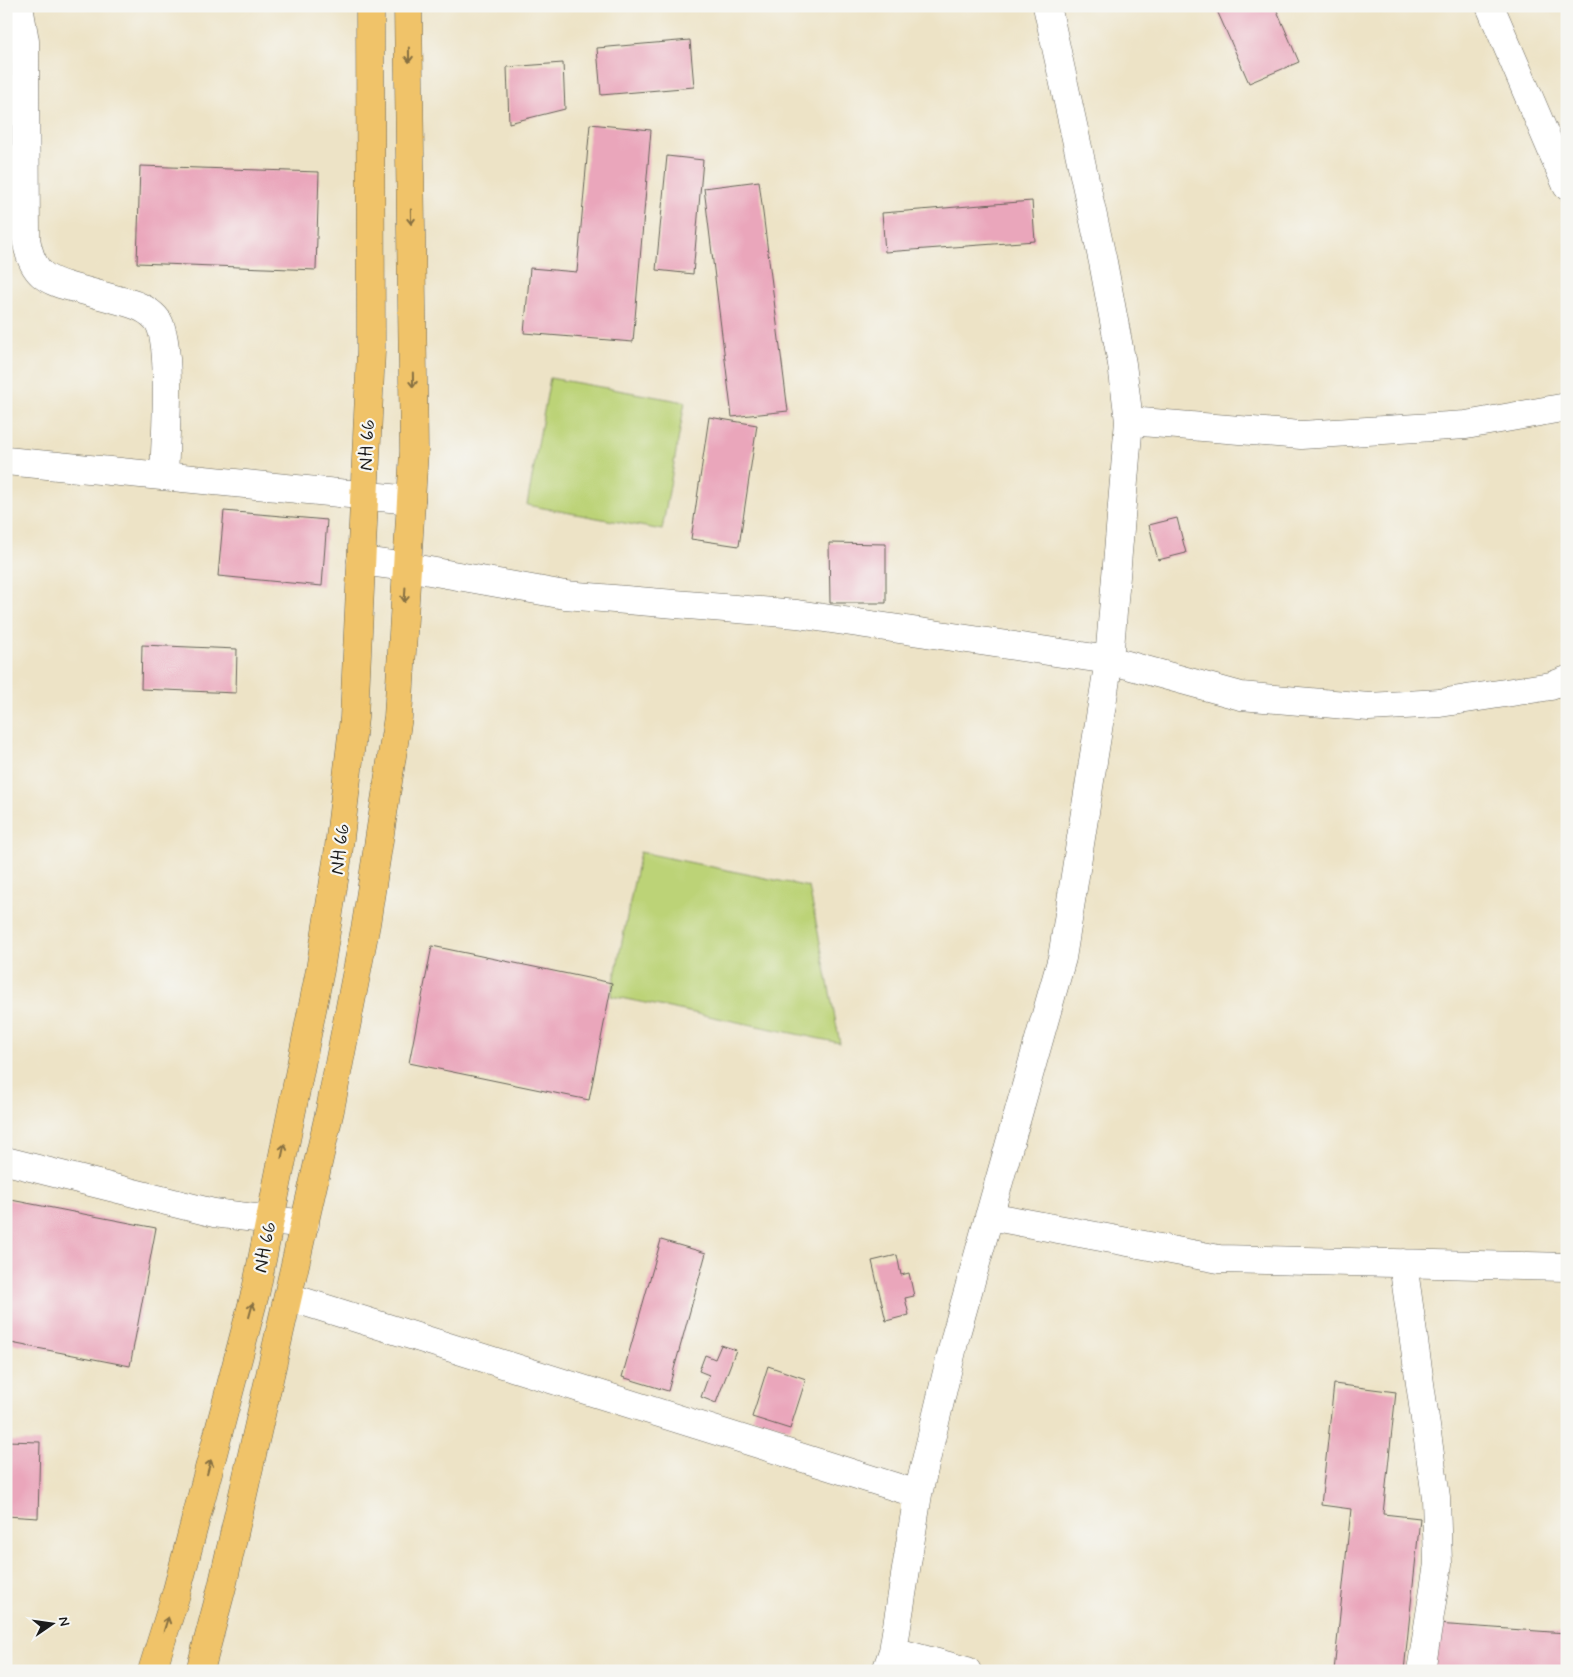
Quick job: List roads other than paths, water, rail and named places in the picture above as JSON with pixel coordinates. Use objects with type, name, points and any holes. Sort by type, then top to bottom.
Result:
[{"type":"highway","name":"NH 66","points":[[152,1671],[178,1584],[256,1290],[320,970],[338,855],[354,718],[371,351],[370,6]]},
{"type":"highway","name":"NH 66","points":[[200,1671],[222,1588],[332,1100],[368,915],[398,716],[414,451],[408,6]]},
{"type":"street","points":[[19,6],[25,41],[26,238],[29,255],[39,272],[54,283],[133,304],[147,311],[158,321],[164,337],[167,356],[164,476]]},
{"type":"street","points":[[1490,6],[1567,186]]},
{"type":"street","points":[[967,1671],[889,1661],[918,1494],[956,1334],[1062,958],[1109,660],[1129,421],[1122,364],[1055,9]]},
{"type":"street","points":[[1129,421],[1301,435],[1466,425],[1567,407]]},
{"type":"street","points":[[6,461],[411,500]]},
{"type":"street","points":[[361,561],[407,567],[565,595],[797,614],[1109,660],[1241,696],[1369,707],[1440,703],[1552,686],[1567,680]]},
{"type":"street","points":[[6,1161],[214,1213],[305,1224]]},
{"type":"street","points":[[989,1216],[1219,1259],[1567,1267]]},
{"type":"street","points":[[1403,1263],[1436,1497],[1438,1564],[1421,1671]]},
{"type":"street","points":[[289,1297],[918,1494]]}]
